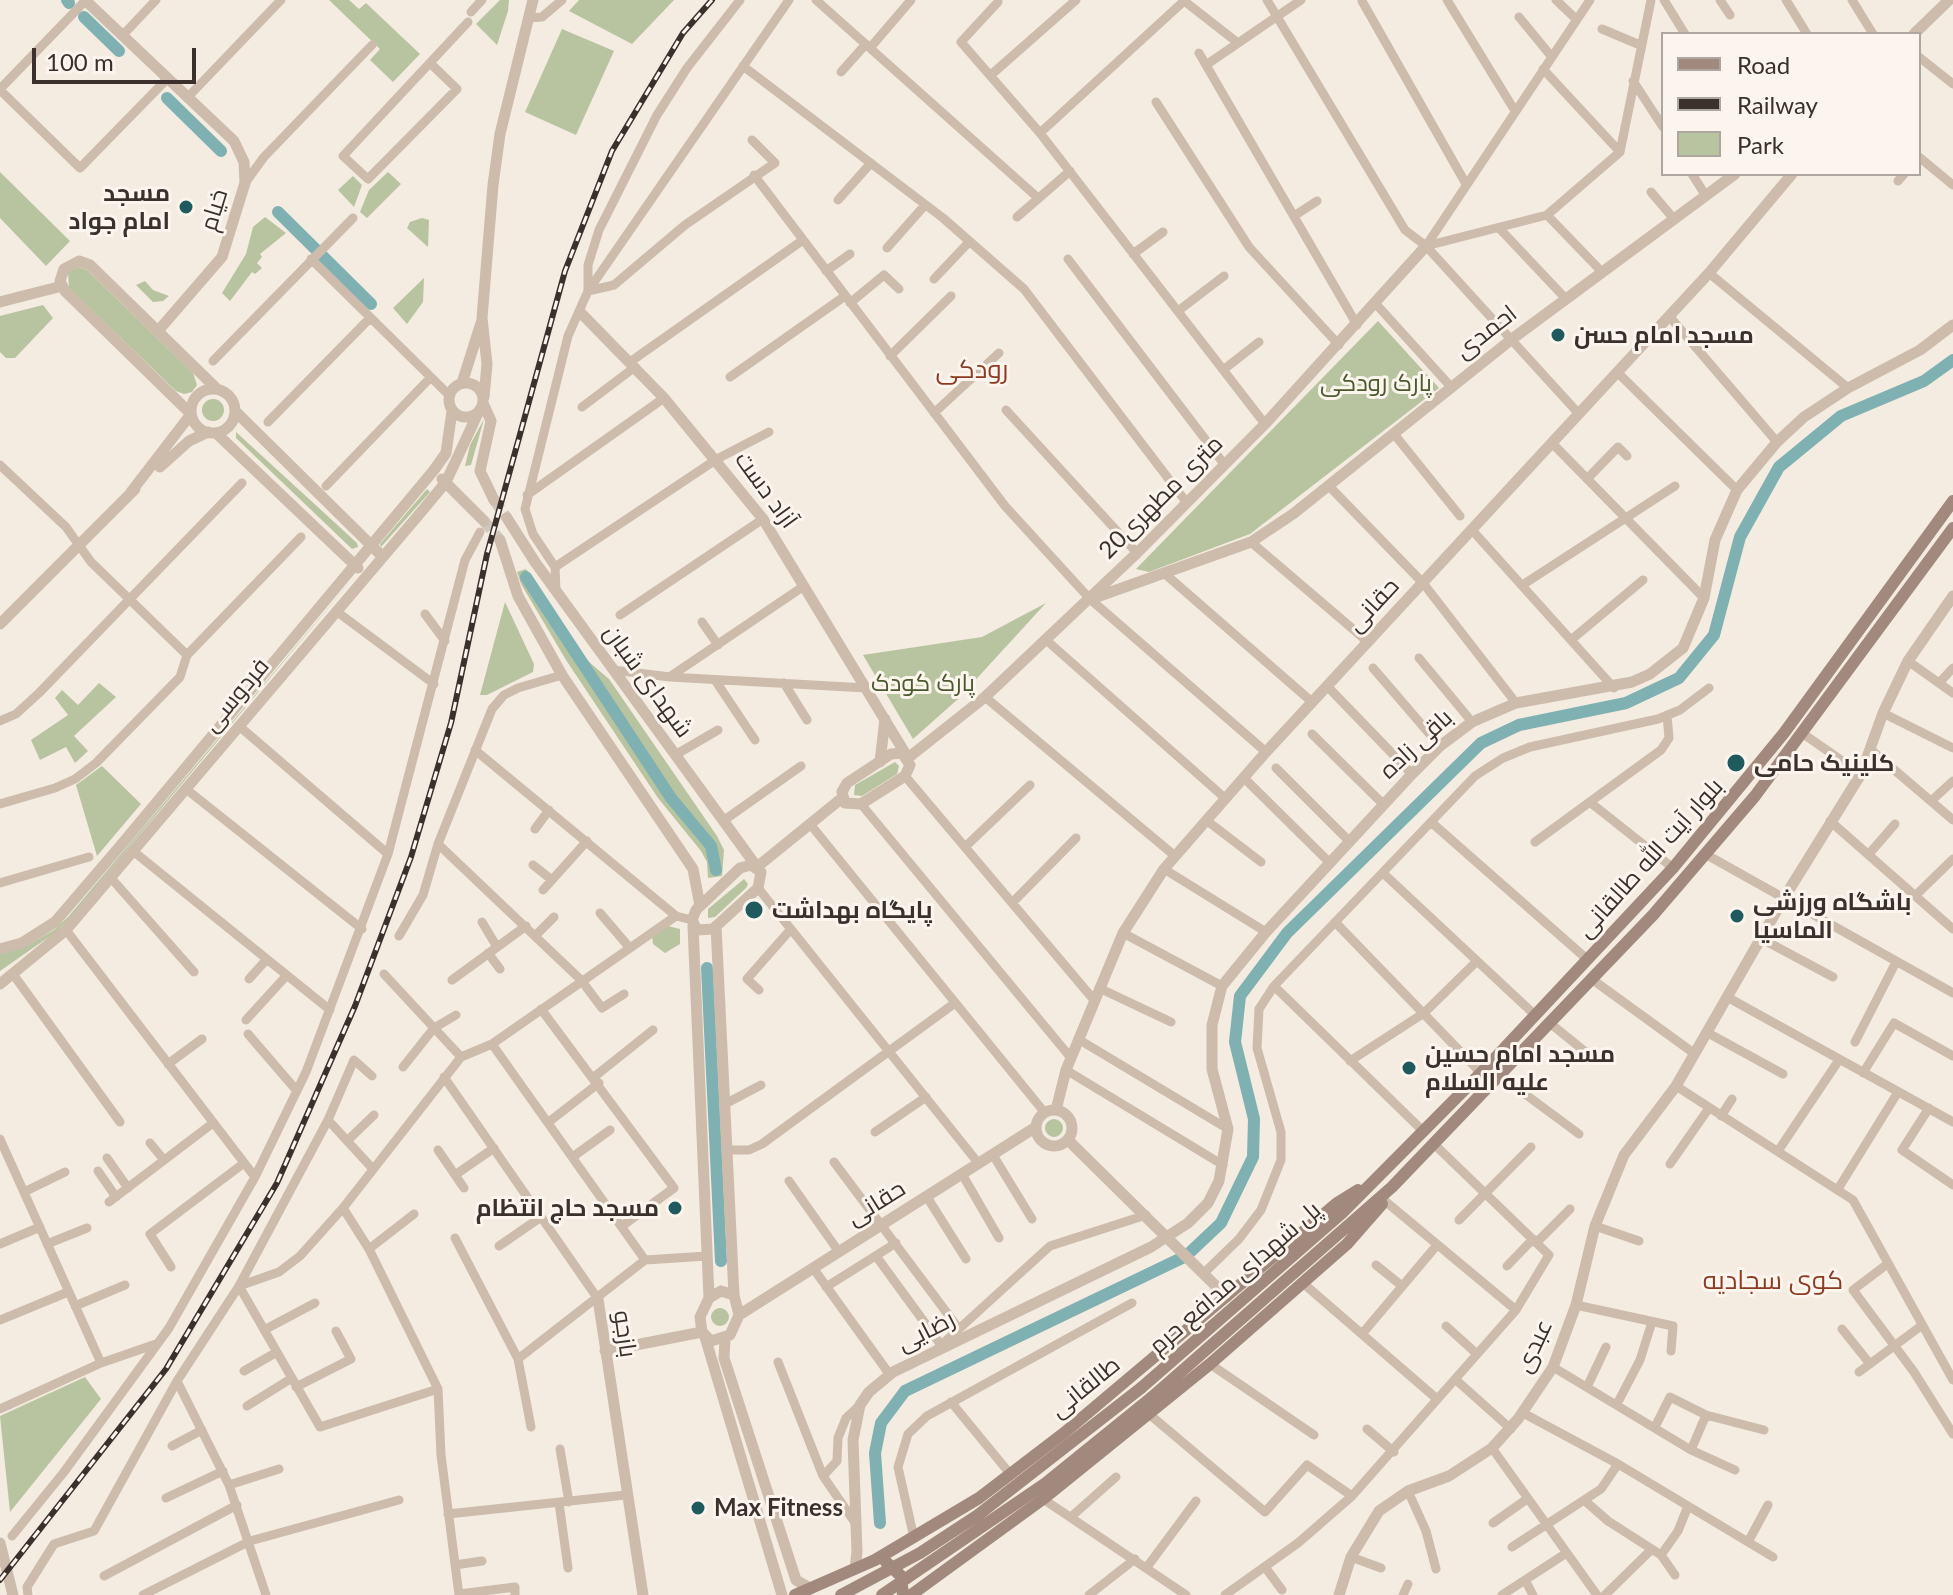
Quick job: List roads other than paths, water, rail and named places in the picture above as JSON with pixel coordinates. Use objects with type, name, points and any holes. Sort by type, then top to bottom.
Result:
[{"type":"main road","name":"بلوار آیت الله طالقانی","points":[[1347,1218],[1378,1177],[1536,1016],[1673,868],[1775,744],[1953,501]]},
{"type":"main road","name":"بلوار آیت الله طالقانی","points":[[1347,1218],[1392,1187],[1435,1145],[1707,855],[1802,733],[1953,528]]},
{"type":"main road","name":"طالقانی","points":[[795,1595],[875,1560],[1011,1475],[1337,1203],[1378,1177]]},
{"type":"main road","points":[[911,1595],[923,1590],[1043,1499],[1210,1364],[1304,1284],[1385,1201],[1392,1187]]},
{"type":"main road","name":"پل شهدای مدافع حرم","points":[[882,1595],[1046,1483],[1347,1218]]},
{"type":"main road","points":[[1116,1390],[1116,1401],[1123,1412],[1146,1417]]},
{"type":"main road","name":"پل شهدای مدافع حرم","points":[[841,1595],[920,1553],[978,1515],[1146,1393]]},
{"type":"main road","points":[[1064,1433],[1084,1440],[1092,1460]]},
{"type":"main road","points":[[875,1560],[888,1563],[898,1570],[903,1581],[903,1595]]},
{"type":"street","points":[[86,0],[0,90],[80,168],[167,79]]},
{"type":"street","name":"خیام","points":[[86,0],[234,141],[244,162],[245,183],[219,264],[158,331]]},
{"type":"street","points":[[122,36],[156,0]]},
{"type":"street","points":[[187,98],[281,0]]},
{"type":"street","points":[[430,63],[457,89],[368,179],[343,156],[430,63],[482,0]]},
{"type":"street","name":"فردوسی","points":[[462,383],[482,318],[500,134],[533,0]]},
{"type":"street","points":[[529,18],[542,17],[562,0]]},
{"type":"street","points":[[588,291],[588,265],[599,230],[631,164],[687,68],[740,0]]},
{"type":"street","points":[[556,591],[555,567],[528,524],[527,495],[568,336],[588,291],[789,0]]},
{"type":"street","points":[[816,0],[1037,197]]},
{"type":"street","points":[[841,72],[911,0]]},
{"type":"street","points":[[992,74],[1076,0]]},
{"type":"street","points":[[1040,133],[1183,0],[1238,43]]},
{"type":"street","points":[[1267,0],[1399,220],[1579,414]]},
{"type":"street","points":[[1206,65],[1301,0]]},
{"type":"street","points":[[1447,0],[1515,111]]},
{"type":"street","points":[[1556,0],[1576,19]]},
{"type":"street","points":[[1426,246],[1590,0]]},
{"type":"street","points":[[1426,246],[1547,215],[1620,152],[1651,0]]},
{"type":"street","points":[[1664,0],[1684,32]]},
{"type":"street","points":[[1720,0],[1730,15]]},
{"type":"street","points":[[1786,0],[1806,32]]},
{"type":"street","points":[[1852,0],[1872,32]]},
{"type":"street","points":[[1362,1],[1466,184]]},
{"type":"street","points":[[998,2],[961,42],[992,74],[1040,133],[1265,424]]},
{"type":"street","points":[[1916,32],[1943,2]]},
{"type":"street","points":[[1519,17],[1551,56]]},
{"type":"street","points":[[1602,29],[1640,45]]},
{"type":"street","points":[[245,183],[264,157],[372,45]]},
{"type":"street","points":[[1199,53],[1357,325]]},
{"type":"street","points":[[1921,59],[1953,84]]},
{"type":"street","points":[[743,66],[925,205],[1024,289],[1187,503]]},
{"type":"street","points":[[1543,69],[1620,152]]},
{"type":"street","points":[[1633,81],[1661,124]]},
{"type":"street","points":[[1156,102],[1249,247],[1339,345]]},
{"type":"street","points":[[588,291],[614,285],[685,225],[775,163],[752,140]]},
{"type":"street","points":[[1921,159],[1953,185]]},
{"type":"street","points":[[838,200],[871,163]]},
{"type":"street","points":[[1017,217],[1070,171]]},
{"type":"street","points":[[754,175],[1005,506],[1090,599],[1266,752]]},
{"type":"street","points":[[1693,176],[1706,196]]},
{"type":"street","name":"احمدی","points":[[1090,599],[1251,542],[1394,434],[1512,339],[1732,176]]},
{"type":"street","name":"حقانی","points":[[1050,1111],[1123,933],[1164,869],[1266,752],[1709,273],[1790,176]]},
{"type":"street","points":[[1651,192],[1674,219]]},
{"type":"street","points":[[1294,216],[1317,201]]},
{"type":"street","points":[[887,248],[925,205]]},
{"type":"street","points":[[1547,215],[1602,272]]},
{"type":"street","points":[[213,361],[353,218]]},
{"type":"street","points":[[1499,228],[1566,299]]},
{"type":"street","points":[[1133,254],[1163,232]]},
{"type":"street","points":[[582,407],[633,364],[803,240]]},
{"type":"street","points":[[934,279],[969,242]]},
{"type":"street","name":"20متری مطهری","points":[[908,758],[985,697],[1137,553],[1265,424],[1426,246]]},
{"type":"street","points":[[826,271],[850,254]]},
{"type":"street","points":[[313,258],[449,395],[452,411],[462,417],[482,404]]},
{"type":"street","points":[[1068,259],[1224,464]]},
{"type":"street","points":[[366,576],[212,432],[196,425],[191,414],[62,286],[61,275],[67,265],[85,262],[217,389],[230,397],[235,411],[383,557]]},
{"type":"street","points":[[1709,273],[1848,388]]},
{"type":"street","points":[[730,377],[884,275],[899,289]]},
{"type":"street","points":[[1178,311],[1224,276]]},
{"type":"street","points":[[0,302],[62,286]]},
{"type":"street","points":[[890,356],[951,296]]},
{"type":"street","points":[[1376,304],[1452,388]]},
{"type":"street","name":"آزاد دست","points":[[580,312],[664,398],[763,519],[908,758]]},
{"type":"street","points":[[1669,316],[1777,442]]},
{"type":"street","points":[[268,422],[370,318]]},
{"type":"street","name":"فردوسی","points":[[0,984],[66,930],[446,482],[482,404],[487,364],[482,318]]},
{"type":"street","name":"باقی زاده","points":[[1169,1236],[1208,1203],[1223,1165],[1228,1129],[1212,1069],[1212,1025],[1222,986],[1266,932],[1412,774],[1440,746],[1472,722],[1516,703],[1614,688],[1650,674],[1683,648],[1693,633],[1704,598],[1715,540],[1737,490],[1777,442],[1804,417],[1848,388],[1920,350],[1953,325]]},
{"type":"street","points":[[1223,370],[1259,342]]},
{"type":"street","points":[[934,413],[999,353]]},
{"type":"street","points":[[1617,372],[1737,490]]},
{"type":"street","points":[[326,486],[431,377]]},
{"type":"street","points":[[449,395],[462,383],[478,387],[491,421],[480,471],[494,500]]},
{"type":"street","points":[[131,492],[191,414],[196,397],[205,390],[217,389]]},
{"type":"street","points":[[527,495],[664,398]]},
{"type":"street","points":[[1006,410],[1137,553]]},
{"type":"street","points":[[0,624],[131,492],[180,448],[230,426],[235,411]]},
{"type":"street","name":"فردوسی","points":[[0,949],[22,943],[55,922],[371,546],[446,453],[452,411]]},
{"type":"street","points":[[555,567],[717,459],[769,432]]},
{"type":"street","points":[[1394,434],[1460,516]]},
{"type":"street","points":[[1552,443],[1704,598]]},
{"type":"street","points":[[1587,479],[1618,447],[1627,456]]},
{"type":"street","points":[[0,465],[66,527],[78,546],[187,655]]},
{"type":"street","points":[[12,1536],[157,1344],[255,1177],[297,1091],[330,1010],[388,854],[465,560],[482,527],[434,470]]},
{"type":"street","points":[[0,721],[16,714],[39,693],[242,483]]},
{"type":"street","points":[[1328,485],[1423,583],[1516,703]]},
{"type":"street","points":[[1524,584],[1675,486]]},
{"type":"street","name":"شهدای شبان","points":[[507,518],[556,591],[757,867]]},
{"type":"street","points":[[620,615],[763,519]]},
{"type":"street","points":[[1472,530],[1524,584],[1614,688]]},
{"type":"street","points":[[0,804],[55,788],[96,763],[180,677],[187,655],[301,537]]},
{"type":"street","points":[[500,540],[518,596],[562,675],[693,869],[700,906]]},
{"type":"street","points":[[1251,542],[1368,642]]},
{"type":"street","points":[[1164,573],[1312,702]]},
{"type":"street","points":[[1571,640],[1643,580]]},
{"type":"street","points":[[670,677],[804,586]]},
{"type":"street","name":"عبدی","points":[[1342,1594],[1351,1557],[1379,1511],[1408,1491],[1449,1476],[1492,1448],[1511,1429],[1553,1367],[1576,1305],[1582,1269],[1595,1226],[1624,1155],[1676,1086],[1784,898],[1861,774],[1883,713],[1908,661],[1952,598]]},
{"type":"street","points":[[336,611],[434,684]]},
{"type":"street","points":[[425,614],[445,641]]},
{"type":"street","points":[[702,622],[718,645]]},
{"type":"street","points":[[1045,639],[1226,799]]},
{"type":"street","points":[[1419,658],[1472,722]]},
{"type":"street","points":[[1908,661],[1953,693]]},
{"type":"street","points":[[1373,668],[1440,746]]},
{"type":"street","points":[[1939,683],[1953,668]]},
{"type":"street","points":[[613,670],[670,677],[866,688]]},
{"type":"street","points":[[399,936],[423,895],[438,844],[492,709],[504,695],[562,675]]},
{"type":"street","points":[[715,680],[755,740]]},
{"type":"street","points":[[784,683],[807,720]]},
{"type":"street","points":[[1327,686],[1412,774]]},
{"type":"street","points":[[1201,1269],[1239,1239],[1261,1210],[1281,1160],[1281,1132],[1257,1048],[1259,1009],[1274,986],[1475,776],[1503,758],[1530,747],[1633,726],[1667,715],[1709,688]]},
{"type":"street","points":[[985,697],[1175,856]]},
{"type":"street","points":[[1883,713],[1953,748]]},
{"type":"street","points":[[1535,842],[1661,750],[1669,738],[1667,715]]},
{"type":"street","points":[[880,762],[885,718]]},
{"type":"street","points":[[239,726],[388,854]]},
{"type":"street","points":[[675,755],[718,730]]},
{"type":"street","points":[[1802,733],[1861,774]]},
{"type":"street","points":[[1312,734],[1383,804]]},
{"type":"street","points":[[1870,749],[1953,820]]},
{"type":"street","points":[[475,750],[676,916],[703,932],[716,926],[758,888],[763,877],[757,867]]},
{"type":"street","points":[[782,1595],[700,1317],[709,1298],[692,923],[700,906],[740,868],[757,867],[842,798],[847,783],[896,753],[908,758],[910,765],[905,776],[861,804],[850,806],[842,798]]},
{"type":"street","points":[[723,821],[801,766]]},
{"type":"street","points":[[1276,768],[1349,841]]},
{"type":"street","points":[[905,776],[1094,1000]]},
{"type":"street","points":[[1244,778],[1330,863]]},
{"type":"street","points":[[1931,801],[1953,781]]},
{"type":"street","points":[[965,847],[1030,785]]},
{"type":"street","points":[[186,789],[362,929]]},
{"type":"street","points":[[1591,803],[1673,868]]},
{"type":"street","points":[[861,804],[1071,1058]]},
{"type":"street","points":[[535,829],[549,810]]},
{"type":"street","points":[[1206,820],[1261,862]]},
{"type":"street","points":[[1830,821],[1953,929]]},
{"type":"street","points":[[1431,822],[1588,960]]},
{"type":"street","points":[[810,824],[955,1003],[1050,1111],[1066,1114],[1072,1124],[1068,1140],[1060,1145],[1045,1144],[1036,1127],[1050,1111]]},
{"type":"street","points":[[1869,854],[1895,824]]},
{"type":"street","points":[[1012,903],[1076,838]]},
{"type":"street","points":[[543,890],[587,841]]},
{"type":"street","points":[[438,844],[536,935],[581,980],[602,1008],[624,994]]},
{"type":"street","points":[[133,851],[330,1010]]},
{"type":"street","points":[[1707,855],[1953,993]]},
{"type":"street","points":[[0,883],[89,857]]},
{"type":"street","points":[[1915,896],[1953,859]]},
{"type":"street","points":[[533,865],[552,880]]},
{"type":"street","points":[[1164,869],[1266,932]]},
{"type":"street","points":[[1383,873],[1536,1016]]},
{"type":"street","points":[[111,878],[194,972]]},
{"type":"street","points":[[758,888],[979,1164]]},
{"type":"street","points":[[600,913],[629,947]]},
{"type":"street","points":[[239,1286],[279,1272],[300,1256],[343,1208],[461,1057],[492,1044],[676,916]]},
{"type":"street","points":[[536,935],[554,917]]},
{"type":"street","points":[[482,922],[497,947]]},
{"type":"street","points":[[1335,922],[1481,1073]]},
{"type":"street","points":[[452,980],[526,926]]},
{"type":"street","points":[[704,1334],[711,1341],[725,1339],[735,1329],[739,1315],[734,1295],[716,926]]},
{"type":"street","points":[[759,990],[747,979],[791,929]]},
{"type":"street","points":[[66,930],[255,1177]]},
{"type":"street","points":[[1123,933],[1222,986]]},
{"type":"street","points":[[1762,939],[1833,977]]},
{"type":"street","points":[[488,953],[500,969]]},
{"type":"street","points":[[249,979],[267,959]]},
{"type":"street","points":[[1350,1061],[1424,1013],[1477,961]]},
{"type":"street","points":[[1855,1042],[1896,962]]},
{"type":"street","points":[[13,974],[120,1122]]},
{"type":"street","points":[[384,974],[461,1057]]},
{"type":"street","points":[[246,1020],[287,975]]},
{"type":"street","points":[[1593,980],[1695,1054]]},
{"type":"street","points":[[1274,986],[1423,1131]]},
{"type":"street","points":[[1099,988],[1171,1022]]},
{"type":"street","points":[[1727,997],[1953,1122]]},
{"type":"street","points":[[727,1150],[749,1150],[762,1144],[955,1003]]},
{"type":"street","points":[[541,1009],[597,1080],[674,1188],[622,1226]]},
{"type":"street","points":[[403,1067],[434,1028],[456,1015]]},
{"type":"street","points":[[1863,1073],[1894,1023],[1953,1056]]},
{"type":"street","points":[[1551,1024],[1593,1058]]},
{"type":"street","points":[[550,1121],[653,1030]]},
{"type":"street","points":[[1708,1033],[1783,1074]]},
{"type":"street","points":[[248,1034],[297,1091]]},
{"type":"street","points":[[168,1064],[202,1039]]},
{"type":"street","points":[[1078,1039],[1228,1129]]},
{"type":"street","points":[[492,1044],[550,1121],[645,1260]]},
{"type":"street","points":[[27,1591],[54,1544],[94,1531],[177,1381],[239,1286],[328,1120],[354,1060],[372,1076]]},
{"type":"street","points":[[1778,1151],[1839,1060]]},
{"type":"street","points":[[1066,1070],[1223,1165]]},
{"type":"street","name":"بازجو","points":[[444,1077],[598,1299],[640,1594]]},
{"type":"street","points":[[1502,1077],[1579,1134]]},
{"type":"street","points":[[725,1104],[761,1085]]},
{"type":"street","points":[[1676,1086],[1853,1200],[1886,1265],[1953,1380]]},
{"type":"street","points":[[1838,1189],[1898,1092]]},
{"type":"street","points":[[875,1132],[926,1097]]},
{"type":"street","points":[[1721,1116],[1732,1099]]},
{"type":"street","points":[[1670,1164],[1709,1108]]},
{"type":"street","points":[[1929,1108],[1902,1150],[1953,1185]]},
{"type":"street","points":[[347,1141],[374,1115]]},
{"type":"street","points":[[328,1120],[372,1168]]},
{"type":"street","points":[[98,1171],[113,1199],[213,1123]]},
{"type":"street","name":"حقانی","points":[[739,1315],[1036,1127]]},
{"type":"street","points":[[574,1156],[610,1130]]},
{"type":"street","points":[[0,1139],[101,1363]]},
{"type":"street","points":[[1068,1140],[1169,1236],[1227,1297]]},
{"type":"street","points":[[150,1143],[164,1160]]},
{"type":"street","points":[[1225,1595],[1265,1567],[1352,1496],[1394,1452],[1516,1310],[1549,1255],[1435,1145]]},
{"type":"street","points":[[1459,1220],[1531,1147]]},
{"type":"street","points":[[455,1175],[494,1148]]},
{"type":"street","points":[[438,1150],[464,1188]]},
{"type":"street","points":[[993,1155],[1032,1219]]},
{"type":"street","points":[[107,1158],[128,1188]]},
{"type":"street","points":[[834,1162],[959,1329]]},
{"type":"street","points":[[171,1267],[150,1234],[244,1163]]},
{"type":"street","points":[[24,1192],[65,1172]]},
{"type":"street","points":[[962,1174],[999,1238]]},
{"type":"street","points":[[789,1181],[839,1252]]},
{"type":"street","points":[[927,1197],[966,1259]]},
{"type":"street","points":[[1385,1201],[1516,1310]]},
{"type":"street","points":[[343,1208],[369,1249],[438,1389],[448,1514],[459,1595],[515,1587],[515,1595]]},
{"type":"street","points":[[1507,1266],[1570,1209]]},
{"type":"street","points":[[369,1249],[414,1214]]},
{"type":"street","points":[[876,1256],[937,1349],[1050,1246],[1146,1215]]},
{"type":"street","points":[[499,1246],[541,1217]]},
{"type":"street","points":[[1595,1226],[1639,1241]]},
{"type":"street","points":[[0,1244],[40,1227]]},
{"type":"street","points":[[47,1244],[87,1228]]},
{"type":"street","name":"رضایی","points":[[860,1405],[890,1375],[937,1349],[1169,1236]]},
{"type":"street","points":[[455,1238],[518,1359],[531,1427]]},
{"type":"street","points":[[826,1287],[896,1243]]},
{"type":"street","points":[[1362,1334],[1437,1245]]},
{"type":"street","points":[[518,1359],[645,1260],[707,1256]]},
{"type":"street","points":[[1376,1265],[1402,1286]]},
{"type":"street","points":[[1886,1265],[1853,1290],[1895,1346],[1953,1434]]},
{"type":"street","points":[[813,1268],[890,1375]]},
{"type":"street","points":[[1304,1284],[1437,1399]]},
{"type":"street","points":[[75,1306],[125,1285]]},
{"type":"street","points":[[239,1286],[320,1427],[438,1389]]},
{"type":"street","points":[[709,1298],[721,1291],[734,1295]]},
{"type":"street","points":[[0,1320],[68,1292]]},
{"type":"street","points":[[264,1330],[315,1303]]},
{"type":"street","points":[[914,1538],[898,1467],[908,1434],[927,1416],[1132,1303]]},
{"type":"street","points":[[1576,1305],[1673,1326],[1671,1351]]},
{"type":"street","points":[[1617,1404],[1640,1360],[1652,1322]]},
{"type":"street","points":[[1446,1326],[1477,1354]]},
{"type":"street","points":[[1859,1372],[1921,1326]]},
{"type":"street","points":[[1842,1329],[1870,1364]]},
{"type":"street","points":[[247,1406],[294,1382],[351,1359],[336,1331]]},
{"type":"street","points":[[605,1351],[704,1334]]},
{"type":"street","points":[[725,1339],[724,1358],[796,1580],[811,1589]]},
{"type":"street","points":[[0,1409],[101,1363],[157,1344]]},
{"type":"street","points":[[1587,1387],[1606,1347]]},
{"type":"street","points":[[244,1371],[277,1352]]},
{"type":"street","points":[[778,1362],[823,1476],[856,1524]]},
{"type":"street","points":[[1210,1364],[1314,1435]]},
{"type":"street","points":[[1553,1367],[1691,1450],[1735,1470]]},
{"type":"street","points":[[1455,1379],[1511,1429]]},
{"type":"street","points":[[177,1381],[229,1485],[266,1595]]},
{"type":"street","points":[[1655,1427],[1670,1397],[1706,1415],[1764,1430]]},
{"type":"street","points":[[951,1402],[1011,1475]]},
{"type":"street","points":[[823,1476],[837,1461],[838,1438],[846,1418],[860,1405]]},
{"type":"street","points":[[855,1569],[853,1440],[860,1405]]},
{"type":"street","points":[[1523,1413],[1618,1464],[1773,1557]]},
{"type":"street","points":[[1691,1450],[1706,1415]]},
{"type":"street","points":[[1146,1417],[1265,1512],[1307,1465],[1352,1496]]},
{"type":"street","points":[[1367,1429],[1394,1452]]},
{"type":"street","points":[[172,1446],[202,1430]]},
{"type":"street","points":[[1492,1448],[1597,1595]]},
{"type":"street","points":[[560,1449],[568,1568]]},
{"type":"street","points":[[1512,1547],[1601,1489],[1618,1464]]},
{"type":"street","points":[[229,1485],[279,1469]]},
{"type":"street","points":[[166,1498],[223,1471]]},
{"type":"street","points":[[1072,1516],[1116,1477]]},
{"type":"street","points":[[1408,1491],[1426,1531],[1436,1569]]},
{"type":"street","points":[[448,1514],[626,1495]]},
{"type":"street","points":[[1043,1499],[1186,1595]]},
{"type":"street","points":[[1493,1523],[1527,1499]]},
{"type":"street","points":[[143,1595],[250,1541],[399,1500]]},
{"type":"street","points":[[1584,1500],[1656,1552],[1675,1575]]},
{"type":"street","points":[[1147,1567],[1196,1501]]},
{"type":"street","points":[[104,1576],[237,1505]]},
{"type":"street","points":[[1748,1542],[1768,1505]]},
{"type":"street","points":[[1605,1595],[1678,1531],[1688,1506]]},
{"type":"street","points":[[0,1543],[13,1595]]},
{"type":"street","points":[[1502,1595],[1565,1554]]},
{"type":"street","points":[[1351,1557],[1381,1568]]},
{"type":"street","points":[[1089,1595],[1135,1559]]},
{"type":"street","points":[[455,1565],[482,1561]]},
{"type":"street","points":[[1265,1567],[1282,1590]]},
{"type":"street","points":[[1525,1580],[1533,1595]]},
{"type":"street","points":[[1403,1595],[1408,1584]]},
{"type":"waterway","points":[[84,17],[119,51]]},
{"type":"waterway","points":[[167,98],[221,151]]},
{"type":"waterway","points":[[278,212],[371,304]]},
{"type":"waterway","points":[[880,1523],[875,1453],[881,1423],[905,1391],[1186,1256],[1221,1223],[1253,1157],[1254,1119],[1235,1042],[1240,996],[1287,933],[1481,743],[1519,725],[1626,703],[1679,678],[1714,635],[1740,537],[1779,467],[1841,416],[1924,381],[1953,360]]},
{"type":"waterway","points":[[526,577],[671,798],[711,846],[716,870]]},
{"type":"waterway","points":[[707,968],[721,1261]]},
{"type":"tunnel","points":[[494,500],[507,518]]},
{"type":"tunnel","points":[[484,521],[500,540]]},
{"type":"railway","points":[[0,1580],[166,1369],[277,1183],[355,1006],[411,857],[451,723],[487,554],[565,271],[612,151],[683,33],[712,0]]},
{"type":"place","name":"مسجد امام جواد","points":[[186,207]]},
{"type":"place","name":"مسجد امام حسن","points":[[1558,335]]},
{"type":"place","name":"کلینیک حامی","points":[[1736,763]]},
{"type":"place","name":"پایگاه بهداشت","points":[[754,910]]},
{"type":"place","name":"باشگاه ورزشی الماسیا","points":[[1737,916]]},
{"type":"place","name":"مسجد امام حسین علیه السلام","points":[[1409,1068]]},
{"type":"place","name":"مسجد حاج انتظام","points":[[675,1208]]},
{"type":"place","name":"Max Fitness","points":[[698,1508]]},
{"type":"district","name":"رودکی","points":[[972,370]]},
{"type":"district","name":"کوی سجادیه","points":[[1773,1281]]},
{"type":"park label","name":"پارک رودکی","points":[[1376,383]]},
{"type":"park label","name":"پارک کودک","points":[[923,683]]}]
